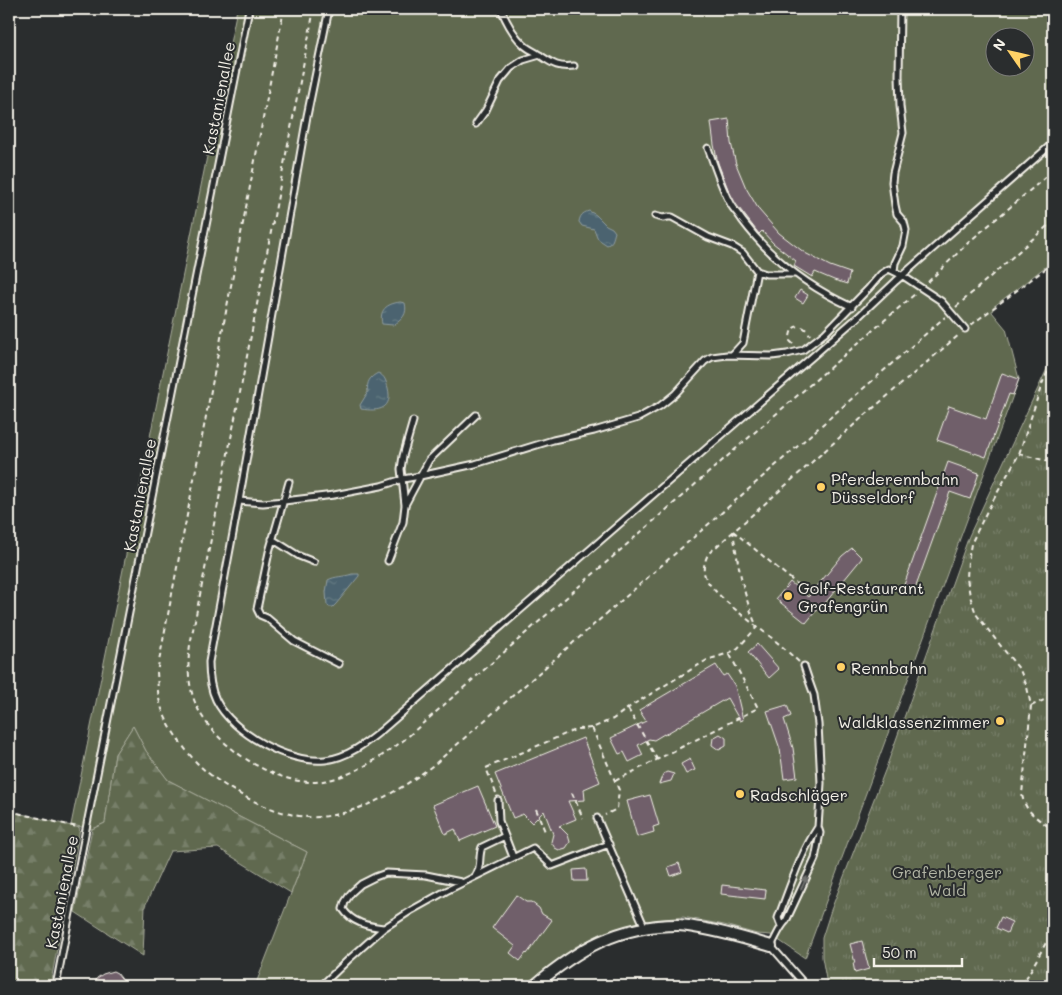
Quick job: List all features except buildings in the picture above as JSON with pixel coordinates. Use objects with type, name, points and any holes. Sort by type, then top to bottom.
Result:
[{"type":"street","points":[[534,986],[571,957],[595,943],[645,928],[679,925],[736,935],[771,946]]},
{"type":"lane","name":"Kastanienallee","points":[[56,986],[249,9]]},
{"type":"lane","points":[[328,9],[209,662],[209,675],[216,700],[232,721],[273,749],[290,756],[309,760],[326,760],[345,754],[364,744],[382,730],[679,474],[1053,142]]},
{"type":"lane","points":[[501,9],[506,20],[525,46],[550,63],[563,67],[574,66]]},
{"type":"lane","points":[[894,271],[895,263],[903,246],[906,230],[904,222],[897,214],[892,182],[903,133],[899,76],[900,9]]},
{"type":"lane","points":[[476,124],[486,110],[500,82],[511,68],[523,60],[540,55]]},
{"type":"lane","points":[[708,148],[731,205],[753,234],[796,274],[829,296],[852,306]]},
{"type":"lane","points":[[655,216],[663,218],[672,217],[708,237],[732,246],[743,253],[757,271],[766,274],[796,274]]},
{"type":"lane","points":[[239,501],[263,503],[284,501],[334,495],[381,486],[402,479],[475,464],[553,440],[594,431],[638,418],[660,406],[675,394],[705,360],[712,357],[732,355],[772,356],[800,351],[825,333],[881,274],[889,269],[903,276],[940,301],[965,329]]},
{"type":"lane","points":[[732,355],[743,343],[757,271]]},
{"type":"lane","points":[[405,505],[429,460],[476,415]]},
{"type":"lane","points":[[388,561],[403,522],[405,505],[401,469],[413,422]]},
{"type":"lane","points":[[289,482],[272,539],[257,609],[260,615],[267,618],[294,641],[339,664]]},
{"type":"lane","points":[[272,539],[298,556],[314,562]]},
{"type":"lane","points":[[804,666],[814,695],[818,724],[821,783],[818,827],[820,834],[814,859],[786,921],[781,926],[771,946],[806,986]]},
{"type":"lane","points":[[498,800],[499,820],[513,857]]},
{"type":"lane","points":[[597,818],[645,928]]},
{"type":"lane","points":[[781,926],[778,918],[811,837],[818,827]]},
{"type":"lane","points":[[476,876],[480,870],[479,854],[482,847],[505,836]]},
{"type":"lane","points":[[321,986],[384,928],[412,910],[513,857],[533,848],[552,866],[609,844]]},
{"type":"lane","points":[[384,928],[368,926],[356,921],[343,909],[351,893],[361,884],[386,873],[426,875],[462,883]]},
{"type":"path","points":[[284,9],[158,672],[158,695],[161,708],[178,737],[201,766],[214,777],[250,800],[286,813],[319,817],[369,805],[406,785],[436,763],[1053,221]]},
{"type":"path","points":[[190,677],[188,660],[190,645],[314,9]]},
{"type":"path","points":[[804,666],[710,585],[705,576],[704,568],[708,554],[965,329],[1053,263]]},
{"type":"path","points":[[1053,365],[1042,384],[1019,454],[971,544],[966,578],[976,614],[1020,670],[1026,687],[1031,706],[1022,794],[1023,802],[1032,814],[1053,830]]},
{"type":"path","points":[[1019,454],[1053,464]]},
{"type":"path","points":[[733,531],[810,595]]},
{"type":"path","points":[[733,531],[743,589],[748,609],[757,627]]},
{"type":"path","points":[[498,800],[486,768],[577,729],[592,728],[613,719],[707,660],[729,653],[743,643],[757,627]]},
{"type":"path","points":[[615,781],[758,708],[729,653]]},
{"type":"path","points":[[1031,706],[1053,696]]},
{"type":"path","points":[[628,709],[657,759]]},
{"type":"path","points":[[592,728],[619,790],[617,810],[597,818]]},
{"type":"path","points":[[572,794],[583,818]]},
{"type":"path","points":[[536,809],[546,834]]},
{"type":"path","points":[[9,811],[86,829]]},
{"type":"path","points":[[1020,986],[1052,932],[1053,926]]},
{"type":"green space","points":[[237,9],[1053,9],[1053,261],[993,307],[992,312],[1006,329],[1019,379],[805,958],[771,935],[757,934],[683,917],[646,921],[602,933],[575,947],[525,986],[255,986],[307,852],[168,780],[146,751],[133,726],[115,754],[105,823],[92,829],[71,825]]},
{"type":"green space","name":"Grafenberger Wald","points":[[1053,356],[1053,986],[830,986],[826,979],[822,957],[822,938],[831,910],[886,768],[969,536]]},
{"type":"green space","points":[[133,726],[146,751],[168,780],[307,852],[291,893],[218,848],[170,851],[145,906],[143,956],[75,912],[92,829],[105,823],[115,754]]},
{"type":"green space","points":[[9,811],[80,828],[50,986],[9,986]]},
{"type":"water","points":[[589,211],[615,232],[609,244],[607,245],[598,239],[594,229],[582,226],[579,222],[582,215]]},
{"type":"water","points":[[400,302],[405,303],[406,307],[402,319],[393,325],[382,324],[381,319],[385,308]]},
{"type":"water","points":[[378,373],[386,381],[389,395],[388,401],[383,408],[374,410],[361,409],[360,405],[368,392],[369,380]]},
{"type":"water","points":[[359,574],[359,576],[336,604],[333,607],[329,607],[327,605],[326,592],[328,580]]},
{"type":"place","name":"Pferderennbahn Düsseldorf","points":[[821,487]]},
{"type":"place","name":"Golf-Restaurant Grafengrün","points":[[788,596]]},
{"type":"place","name":"Rennbahn","points":[[841,667]]},
{"type":"place","name":"Waldklassenzimmer","points":[[1000,721]]},
{"type":"place","name":"Radschläger","points":[[740,794]]}]
